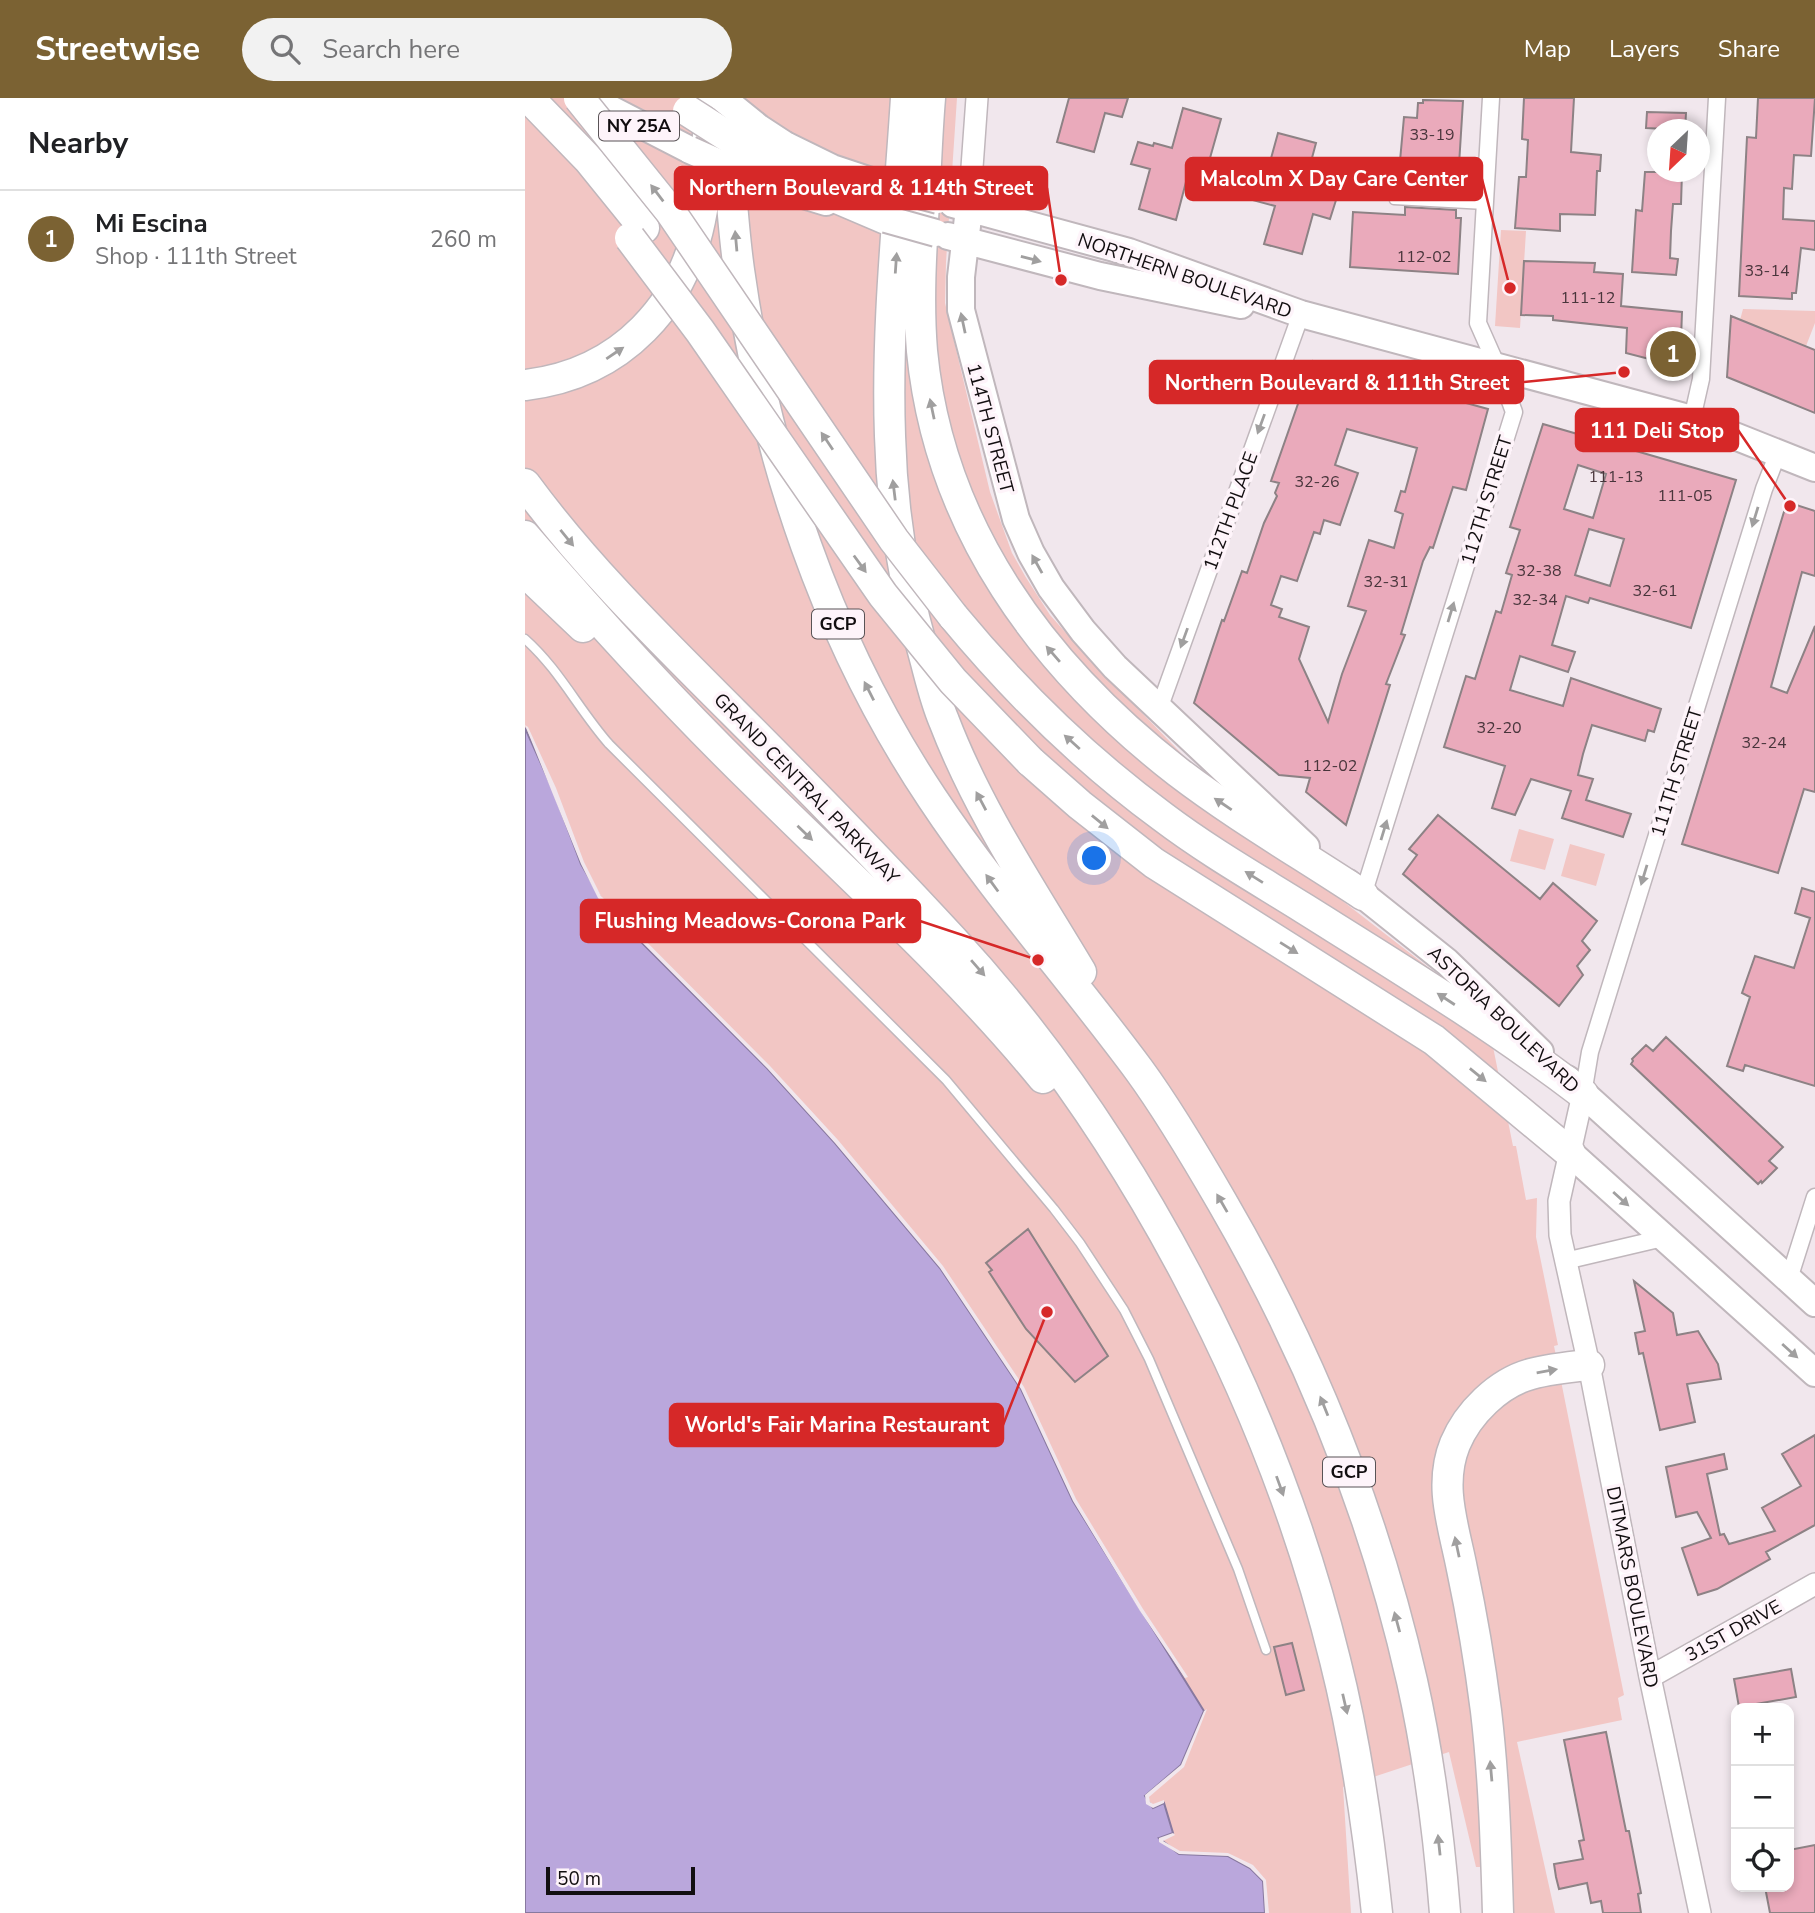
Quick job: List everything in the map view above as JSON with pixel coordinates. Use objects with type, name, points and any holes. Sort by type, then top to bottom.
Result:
[{"type":"highway","points":[[529,98],[589,160],[700,331],[859,564],[953,681],[1030,761],[1080,806],[1154,863],[1434,1040],[1570,1153]]},
{"type":"highway","points":[[579,98],[670,211],[880,520],[953,616],[1008,679],[1061,732],[1140,800],[1205,846],[1473,1016],[1583,1094]]},
{"type":"highway","name":"GCP","points":[[722,98],[739,270],[756,368],[797,521],[827,601],[874,701],[930,795],[1014,913],[1140,1071],[1203,1170],[1260,1270],[1310,1373],[1342,1453],[1385,1579],[1413,1684],[1437,1827],[1445,1913]]},
{"type":"highway","points":[[924,100],[891,335],[889,404],[892,473],[911,604],[943,719],[964,768],[1008,850],[1140,1071]]},
{"type":"highway","points":[[924,100],[919,274],[924,368],[930,404],[944,456],[963,510],[986,556],[1015,604],[1048,649],[1121,723],[1164,761],[1204,791],[1363,895]]},
{"type":"highway","points":[[690,102],[775,165],[825,193],[886,219]]},
{"type":"highway","points":[[539,383],[585,370],[623,348],[652,321],[674,289],[694,244],[702,211],[690,102]]},
{"type":"highway","points":[[525,122],[637,233]]},
{"type":"highway","name":"GRAND CENTRAL PARKWAY","points":[[525,484],[591,567],[956,943],[1011,1007],[1069,1083],[1127,1174],[1180,1265],[1225,1356],[1269,1456],[1305,1557],[1326,1626],[1358,1766],[1377,1913]]},
{"type":"highway","name":"GRAND CENTRAL PARKWAY","points":[[525,536],[655,680],[756,785],[936,962],[1032,1065],[1120,1179],[1177,1268],[1225,1356]]},
{"type":"highway","points":[[525,572],[756,785]]},
{"type":"highway","points":[[1498,1913],[1497,1857],[1486,1712],[1465,1582],[1448,1501],[1450,1461],[1463,1428],[1498,1391],[1529,1374],[1589,1364]]},
{"type":"main road","name":"NORTHERN BOULEVARD","points":[[589,98],[690,150],[775,165],[831,168],[889,187],[1129,252],[1301,314],[1692,419],[1815,468]]},
{"type":"main road","name":"NORTHERN BOULEVARD","points":[[722,98],[759,128],[775,165]]},
{"type":"main road","name":"114TH STREET","points":[[969,208],[960,288],[963,322],[1020,530],[1043,575],[1070,615],[1115,667],[1159,709]]},
{"type":"main road","name":"NORTHERN BOULEVARD","points":[[886,219],[1111,279],[1240,305],[1301,314]]},
{"type":"main road","name":"ASTORIA BOULEVARD","points":[[1159,709],[1285,828],[1463,976],[1583,1094],[1815,1303]]},
{"type":"main road","points":[[1570,1153],[1815,1373]]},
{"type":"street","name":"114TH STREET","points":[[969,208],[977,98]]},
{"type":"street","name":"112TH STREET","points":[[1363,895],[1514,412],[1478,323],[1491,98]]},
{"type":"street","points":[[1692,419],[1701,379],[1717,98]]},
{"type":"street","name":"112TH PLACE","points":[[1159,709],[1301,314]]},
{"type":"street","name":"111TH STREET","points":[[1583,1094],[1590,1052],[1777,453]]},
{"type":"street","name":"DITMARS BOULEVARD","points":[[1583,1094],[1559,1201],[1558,1224],[1589,1364],[1650,1677],[1700,1913]]},
{"type":"street","points":[[1789,1279],[1815,1197]]},
{"type":"street","points":[[1565,1261],[1663,1238]]},
{"type":"street","name":"31ST DRIVE","points":[[1650,1677],[1815,1584]]},
{"type":"lane","points":[[1394,200],[1485,205]]},
{"type":"lane","points":[[525,639],[552,666],[584,714],[609,744],[953,1087],[1067,1226],[1140,1338],[1238,1569],[1266,1650]]},
{"type":"shaded area","points":[[525,98],[957,98],[945,303],[990,492],[1012,553],[1025,576],[1050,615],[1083,652],[1269,844],[1486,1012],[1526,1200],[1537,1198],[1536,1237],[1558,1345],[1554,1346],[1624,1695],[1618,1698],[1622,1720],[1517,1742],[1555,1913],[1508,1913],[1480,1760],[1481,1867],[1476,1867],[1449,1752],[1343,1787],[1351,1913],[1126,1913],[525,850]]},
{"type":"shaded area","points":[[1501,230],[1526,231],[1520,328],[1495,326]]},
{"type":"shaded area","points":[[1743,309],[1815,311],[1815,323],[1806,346],[1740,320]]},
{"type":"shaded area","points":[[525,728],[553,790],[581,864],[606,907],[767,1068],[835,1143],[940,1268],[1021,1389],[1073,1501],[1204,1711],[1181,1765],[1145,1796],[1153,1808],[1164,1803],[1173,1833],[1159,1838],[1179,1854],[1228,1856],[1250,1868],[1263,1881],[1265,1913],[525,1913]]},
{"type":"shaded area","points":[[1519,829],[1554,839],[1545,870],[1510,861]]},
{"type":"shaded area","points":[[1570,844],[1605,854],[1596,886],[1561,876]]},
{"type":"pier","points":[[525,725],[556,788],[584,862],[601,896],[770,1066],[838,1140],[943,1266],[1024,1387],[1076,1499],[1188,1677],[1185,1678],[1140,1611],[1073,1501],[1021,1389],[940,1268],[835,1143],[767,1068],[598,898],[581,864]]},
{"type":"pier","points":[[1207,1709],[1184,1767],[1149,1797],[1153,1804],[1164,1800],[1164,1803],[1153,1808],[1146,1804],[1145,1795],[1181,1765]]},
{"type":"pier","points":[[1173,1833],[1175,1835],[1163,1841],[1180,1851],[1228,1853],[1253,1865],[1266,1880],[1269,1913],[1265,1913],[1263,1881],[1250,1868],[1228,1856],[1179,1854],[1159,1842],[1159,1838]]},
{"type":"building","points":[[1069,98],[1128,98],[1122,117],[1105,113],[1094,152],[1057,142]]},
{"type":"building","points":[[1524,98],[1574,98],[1571,152],[1601,155],[1600,171],[1597,171],[1595,215],[1560,214],[1560,231],[1515,228],[1519,177],[1526,177],[1528,140],[1522,139]]},
{"type":"building","points":[[1758,98],[1815,98],[1811,156],[1794,155],[1792,189],[1784,188],[1783,219],[1815,221],[1815,250],[1801,248],[1796,293],[1792,293],[1792,299],[1739,296],[1747,137],[1756,138]]},
{"type":"building","points":[[1423,100],[1463,101],[1457,197],[1406,194],[1406,184],[1374,183],[1375,159],[1400,161],[1404,117],[1417,118],[1418,103],[1423,103]]},
{"type":"building","points":[[1183,108],[1221,119],[1210,158],[1267,173],[1278,133],[1316,143],[1305,184],[1320,188],[1319,192],[1337,197],[1330,219],[1313,214],[1302,254],[1264,244],[1275,206],[1186,182],[1176,220],[1139,209],[1150,169],[1131,164],[1138,142],[1172,148]]},
{"type":"building","points":[[1647,112],[1686,113],[1686,119],[1647,119],[1646,128]]},
{"type":"building","points":[[1645,172],[1647,182],[1682,182],[1681,204],[1673,204],[1671,231],[1670,258],[1678,259],[1676,275],[1632,272],[1636,210],[1642,211]]},
{"type":"building","points":[[1405,207],[1456,210],[1456,218],[1461,218],[1458,274],[1350,267],[1353,212],[1405,215]]},
{"type":"building","points":[[1524,261],[1595,263],[1594,272],[1623,274],[1621,306],[1682,312],[1680,367],[1626,353],[1627,328],[1553,320],[1553,316],[1521,315]]},
{"type":"building","points":[[1731,316],[1815,350],[1815,413],[1727,377]]},
{"type":"building","points":[[1313,361],[1488,409],[1466,490],[1453,487],[1433,548],[1430,547],[1423,561],[1401,634],[1405,635],[1386,684],[1390,685],[1346,825],[1306,792],[1310,778],[1279,775],[1194,703],[1222,620],[1224,621],[1242,571],[1247,573],[1264,523],[1277,496],[1275,493],[1279,483],[1271,481]],"holes":[[[1347,429],[1417,448],[1405,492],[1401,491],[1395,511],[1403,514],[1394,548],[1369,540],[1348,606],[1366,611],[1342,674],[1328,722],[1299,659],[1309,627],[1279,617],[1282,609],[1271,605],[1281,576],[1297,581],[1314,532],[1320,534],[1324,520],[1340,525],[1358,473],[1335,465]]]},
{"type":"building","points":[[1543,424],[1736,480],[1691,628],[1590,598],[1588,603],[1566,596],[1552,645],[1575,652],[1568,672],[1520,656],[1510,690],[1563,706],[1571,678],[1661,709],[1654,732],[1648,730],[1645,741],[1592,725],[1583,754],[1578,775],[1593,779],[1586,800],[1631,814],[1623,837],[1562,818],[1571,791],[1531,779],[1515,815],[1492,808],[1505,766],[1444,747],[1466,676],[1475,679],[1496,611],[1501,613],[1512,575],[1506,573],[1520,530],[1510,527]],"holes":[[[1578,465],[1606,474],[1593,518],[1564,509]],[[1589,529],[1624,539],[1610,586],[1575,575]]]},
{"type":"building","points":[[1787,502],[1815,511],[1815,576],[1802,572],[1771,687],[1787,693],[1815,626],[1815,792],[1804,789],[1778,873],[1682,844]]},
{"type":"building","points":[[1438,815],[1540,899],[1553,883],[1597,921],[1582,941],[1590,950],[1577,966],[1583,975],[1559,1006],[1403,874],[1417,855],[1409,849]]},
{"type":"building","points":[[1802,888],[1815,892],[1815,1086],[1745,1065],[1743,1071],[1727,1066],[1750,997],[1742,993],[1755,956],[1794,968],[1810,918],[1795,913]]},
{"type":"building","points":[[1666,1037],[1783,1147],[1769,1161],[1777,1168],[1762,1183],[1761,1181],[1758,1184],[1631,1064],[1632,1059],[1646,1045],[1653,1051]]},
{"type":"building","points":[[1028,1229],[1108,1356],[1075,1382],[1026,1329],[986,1263]]},
{"type":"building","points":[[1634,1281],[1673,1313],[1677,1335],[1698,1331],[1718,1364],[1721,1379],[1687,1384],[1695,1422],[1660,1430],[1643,1353],[1639,1354],[1635,1333],[1645,1331]]},
{"type":"building","points":[[1815,1435],[1815,1525],[1766,1552],[1770,1559],[1717,1589],[1698,1595],[1682,1548],[1711,1538],[1697,1512],[1676,1517],[1666,1467],[1724,1454],[1727,1469],[1707,1474],[1720,1535],[1724,1534],[1729,1544],[1775,1531],[1762,1508],[1801,1486],[1782,1454]]},
{"type":"building","points":[[1292,1643],[1304,1690],[1286,1695],[1274,1647]]},
{"type":"building","points":[[1791,1669],[1796,1697],[1762,1703],[1738,1703],[1734,1679]]},
{"type":"building","points":[[1606,1732],[1641,1893],[1638,1894],[1641,1913],[1603,1913],[1601,1901],[1591,1903],[1587,1883],[1559,1889],[1556,1877],[1554,1864],[1583,1859],[1579,1841],[1584,1840],[1564,1740]]},
{"type":"building","points":[[1815,1845],[1815,1913],[1770,1913],[1766,1892],[1794,1892],[1794,1849]]},
{"type":"place","name":"Northern Boulevard & 114th Street","points":[[1061,280]]},
{"type":"place","name":"Malcolm X Day Care Center","points":[[1510,288]]},
{"type":"place","name":"Mi Escina","points":[[1673,354]]},
{"type":"place","name":"Northern Boulevard & 111th Street","points":[[1624,372]]},
{"type":"place","name":"111 Deli Stop","points":[[1790,506]]},
{"type":"place","name":"Flushing Meadows-Corona Park","points":[[1038,960]]},
{"type":"place","name":"World's Fair Marina Restaurant","points":[[1047,1312]]}]
